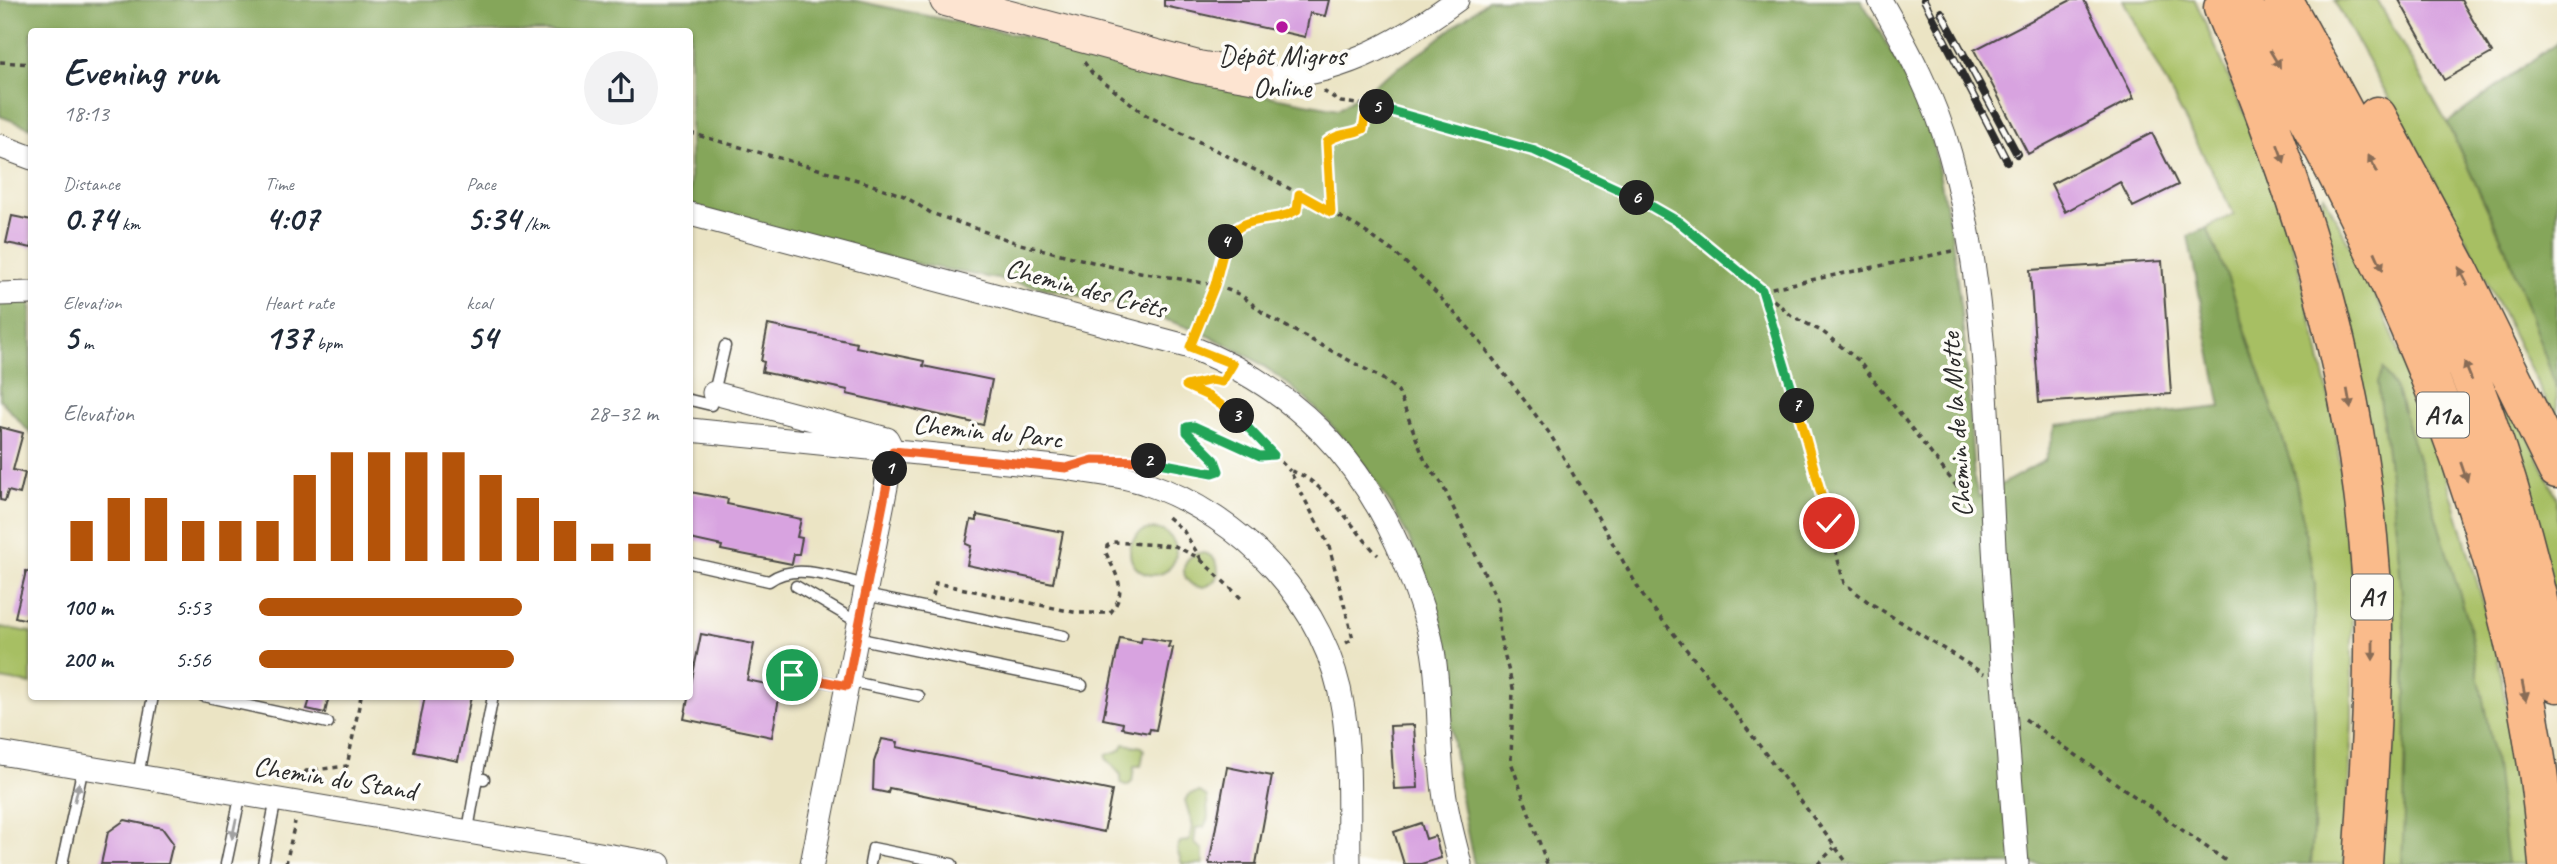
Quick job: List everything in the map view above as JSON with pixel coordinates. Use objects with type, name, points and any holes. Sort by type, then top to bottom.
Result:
[{"type":"highway","name":"A1","points":[[2220,0],[2263,105],[2309,236],[2335,332],[2354,430],[2367,527],[2373,626],[2371,725],[2363,864]]},
{"type":"highway","name":"A1a","points":[[2241,0],[2312,124],[2361,220],[2423,362],[2460,460],[2514,641],[2537,763],[2548,864]]},
{"type":"highway","name":"A1a","points":[[2283,0],[2390,197],[2474,386],[2514,510],[2557,682]]},
{"type":"highway","points":[[2308,0],[2435,222],[2557,470]]},
{"type":"street","points":[[946,0],[1198,67],[1257,77],[1302,74],[1376,51],[1411,32],[1457,0]]},
{"type":"street","name":"Chemin de la Motte","points":[[1880,0],[1912,58],[1941,124],[1971,247],[1981,345],[2017,864]]},
{"type":"street","points":[[0,146],[28,156]]},
{"type":"street","name":"Chemin des Crêts","points":[[693,215],[1190,347],[1233,364],[1276,391],[1324,432],[1366,484],[1399,546],[1432,645],[1443,790],[1460,864]]},
{"type":"street","points":[[0,294],[28,293]]},
{"type":"street","points":[[714,393],[887,439],[893,451],[812,864]]},
{"type":"street","name":"Chemin du Parc","points":[[693,430],[1066,468],[1144,482],[1189,503],[1232,529],[1292,588],[1306,609],[1329,660],[1340,693],[1345,727],[1349,864]]},
{"type":"street","name":"Chemin du Stand","points":[[0,753],[659,864]]},
{"type":"lane","points":[[693,401],[711,405],[725,346]]},
{"type":"lane","points":[[693,564],[769,581],[780,573],[794,570],[866,590],[1064,636]]},
{"type":"lane","points":[[796,586],[858,631],[1082,685]]},
{"type":"lane","points":[[792,675],[919,696]]},
{"type":"lane","points":[[138,776],[152,700]]},
{"type":"lane","points":[[222,700],[328,723]]},
{"type":"lane","points":[[468,830],[480,778],[492,700]]},
{"type":"lane","points":[[62,864],[64,829],[83,767]]},
{"type":"lane","points":[[226,864],[241,793]]},
{"type":"lane","points":[[263,864],[287,801]]},
{"type":"lane","points":[[870,864],[873,848],[952,864]]},
{"type":"path","points":[[1070,32],[1073,47],[1092,73],[1146,115],[1331,212],[1394,252],[1426,281],[1474,334],[1550,435],[1643,596],[1703,670],[1847,864]]},
{"type":"path","points":[[0,62],[28,64]]},
{"type":"path","points":[[1302,74],[1333,99],[1390,108],[1535,151],[1619,188],[1679,222],[1793,316],[1823,332],[1858,360],[1927,444],[1963,498],[1993,523]]},
{"type":"path","points":[[1331,212],[1327,142],[1334,136],[1354,134],[1363,129],[1367,106]]},
{"type":"path","points":[[693,134],[861,181],[904,196],[931,213],[1020,244],[1116,268],[1215,285],[1241,295],[1267,316],[1380,377],[1398,391],[1426,461],[1442,484],[1498,602],[1500,637],[1513,688],[1511,762],[1546,864]]},
{"type":"path","points":[[1190,347],[1215,285],[1231,232],[1241,224],[1289,215],[1297,210],[1299,194]]},
{"type":"path","points":[[1762,290],[1971,247]]},
{"type":"path","points":[[1762,290],[1814,463],[1844,583],[2005,697],[2229,863]]},
{"type":"path","points":[[1233,364],[1222,382],[1212,380],[1186,386],[1233,411],[1290,471],[1329,546],[1353,639],[1342,644]]},
{"type":"path","points":[[1143,460],[1213,473],[1219,471],[1215,460],[1187,432],[1187,427],[1194,426],[1260,456],[1274,455]]},
{"type":"path","points":[[1290,471],[1306,477],[1329,497],[1356,533],[1382,559]]},
{"type":"path","points":[[1161,513],[1183,530],[1201,559],[1243,600]]},
{"type":"path","points":[[932,601],[936,583],[1079,613],[1110,613],[1118,604],[1121,589],[1117,572],[1106,553],[1107,546],[1113,542],[1175,545],[1201,559]]},
{"type":"path","points":[[285,864],[287,801],[306,771],[347,766],[360,700]]},
{"type":"path","points":[[1818,864],[1835,848]]},
{"type":"green space","points":[[0,0],[853,0],[1074,47],[1231,89],[1338,109],[1424,50],[1488,0],[1861,0],[1913,89],[1932,138],[1952,237],[1965,346],[1974,479],[1979,497],[2045,460],[2057,425],[2221,407],[2188,236],[2207,228],[2227,276],[2294,472],[2315,585],[2314,812],[2311,864],[1474,864],[1462,806],[1449,709],[1446,656],[1436,605],[1401,523],[1350,447],[1320,413],[1286,383],[1249,357],[1209,336],[1175,323],[1106,302],[867,253],[693,208],[693,28],[28,28],[28,127],[0,116]]},
{"type":"green space","points":[[2123,0],[2195,0],[2252,130],[2298,263],[2335,423],[2352,571],[2352,720],[2345,864],[2311,864],[2314,812],[2315,585],[2294,472],[2227,276],[2207,228],[2234,214]]},
{"type":"green space","points":[[2334,0],[2377,0],[2447,123],[2506,248],[2557,389],[2557,423],[2451,209]]},
{"type":"green space","points":[[2557,42],[2557,389],[2506,248],[2447,123]]},
{"type":"green space","points":[[2324,195],[2382,309],[2436,442],[2495,643],[2524,802],[2527,864],[2375,864],[2353,361],[2322,201]]},
{"type":"green space","points":[[2417,211],[2483,338],[2557,498],[2557,602]]},
{"type":"green space","points":[[28,295],[28,431],[0,399],[0,302]]},
{"type":"green space","points":[[2383,369],[2397,391],[2468,621],[2494,757],[2507,864],[2402,864],[2405,655],[2398,553],[2378,383]]},
{"type":"green space","points":[[1153,529],[1169,536],[1176,552],[1169,568],[1153,575],[1137,568],[1130,552],[1137,536]]},
{"type":"green space","points":[[1201,553],[1213,558],[1218,570],[1213,582],[1201,587],[1189,582],[1184,570],[1189,558]]},
{"type":"green space","points":[[0,627],[28,632],[28,684],[0,679]]},
{"type":"green space","points":[[1124,744],[1142,747],[1144,750],[1141,766],[1134,766],[1132,782],[1127,786],[1121,783],[1121,775],[1106,758],[1106,755],[1121,750]]},
{"type":"green space","points":[[1200,792],[1207,797],[1208,818],[1204,827],[1196,828],[1194,843],[1203,850],[1203,864],[1182,864],[1177,849],[1180,842],[1189,841],[1193,827],[1185,800],[1190,794]]},
{"type":"building","name":"Dépôt Migros Online","points":[[1164,0],[1329,0],[1325,16],[1310,13],[1305,37],[1164,6]]},
{"type":"building","points":[[2071,0],[2084,0],[2134,98],[2028,154],[1974,50]]},
{"type":"building","points":[[2399,0],[2461,0],[2492,53],[2444,80]]},
{"type":"building","points":[[2152,133],[2178,185],[2133,207],[2120,182],[2065,212],[2051,184]]},
{"type":"building","points":[[12,216],[28,219],[28,247],[6,243]]},
{"type":"building","points":[[2162,261],[2171,394],[2039,403],[2030,270]]},
{"type":"building","points":[[768,325],[857,343],[856,347],[924,361],[923,366],[992,380],[983,425],[847,394],[848,390],[762,372],[764,362],[761,361]]},
{"type":"building","points":[[0,427],[23,433],[13,470],[25,473],[20,494],[8,491],[5,501],[0,500]]},
{"type":"building","points":[[693,493],[728,499],[727,504],[801,519],[797,537],[802,538],[799,554],[794,554],[792,564],[721,550],[722,546],[693,540]]},
{"type":"building","points":[[977,515],[1063,532],[1053,583],[967,565],[971,546],[966,544],[971,520],[977,521]]},
{"type":"building","points":[[26,571],[28,571],[28,620],[15,617]]},
{"type":"building","points":[[701,634],[754,644],[747,680],[781,687],[772,737],[684,719],[688,700],[693,700],[693,674]]},
{"type":"building","points":[[1142,637],[1170,642],[1168,647],[1173,648],[1156,730],[1150,729],[1149,733],[1122,728],[1123,723],[1103,719],[1120,638],[1141,642]]},
{"type":"building","points":[[310,700],[328,700],[325,713],[307,709]]},
{"type":"building","points":[[424,700],[470,700],[458,761],[414,752]]},
{"type":"building","points":[[1414,725],[1418,788],[1394,789],[1390,726]]},
{"type":"building","points":[[882,739],[898,742],[897,747],[1112,791],[1104,832],[889,788],[888,793],[873,790],[874,762]]},
{"type":"building","points":[[1227,767],[1272,776],[1256,864],[1209,864]]},
{"type":"building","points":[[125,820],[162,828],[173,843],[168,864],[101,864],[108,832]]},
{"type":"building","points":[[1421,823],[1426,839],[1435,836],[1441,858],[1421,864],[1404,864],[1394,832]]},
{"type":"railway","points":[[1924,0],[2007,161]]},
{"type":"railway","points":[[1941,12],[2017,154]]},
{"type":"place","name":"Dépôt Migros Online","points":[[1282,27]]},
{"type":"route","points":[[792,675],[847,686],[893,451],[1066,468],[1093,460],[1129,459],[1156,461],[1213,473],[1219,471],[1215,460],[1187,432],[1187,427],[1194,426],[1233,441],[1260,456],[1266,458],[1274,455],[1233,411],[1186,386],[1212,380],[1222,382],[1233,364],[1190,347],[1215,285],[1231,232],[1241,224],[1289,215],[1297,210],[1299,194],[1331,212],[1327,142],[1334,136],[1354,134],[1363,129],[1367,106],[1390,108],[1535,151],[1619,188],[1679,222],[1762,290],[1814,463],[1829,523]]}]
